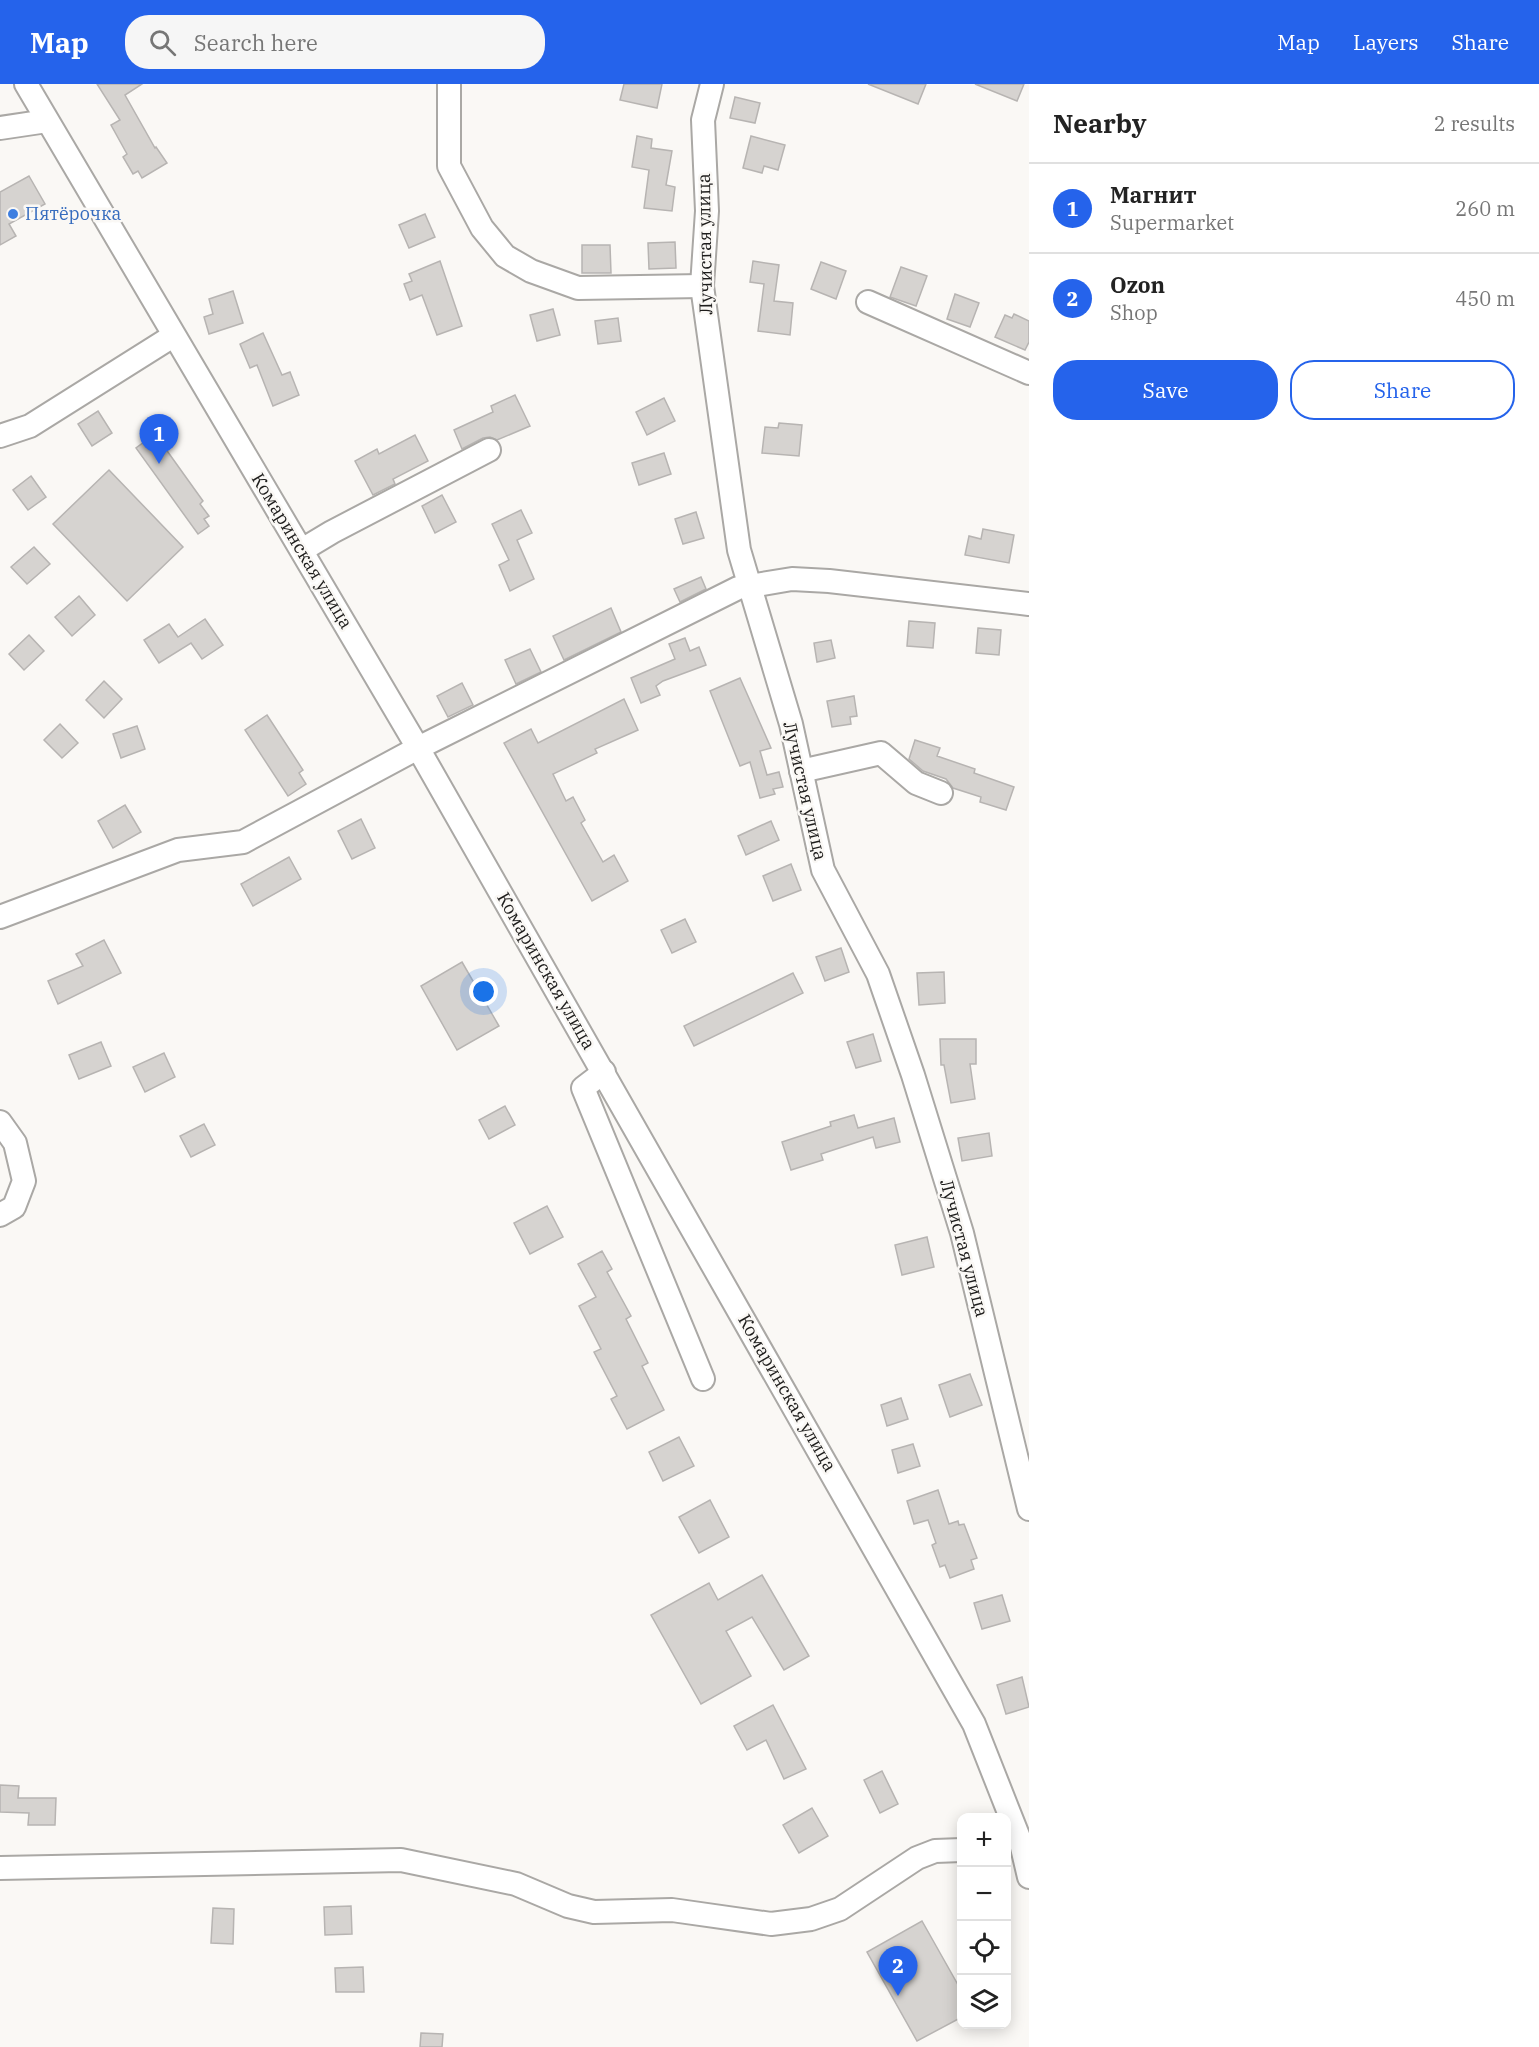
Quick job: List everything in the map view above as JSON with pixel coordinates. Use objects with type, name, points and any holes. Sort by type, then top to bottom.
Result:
[{"type":"street","name":"Комаринская улица","points":[[26,84],[418,748],[974,1724],[1025,1841],[1029,1877]]},
{"type":"street","points":[[449,84],[448,166],[482,228],[505,256],[531,271],[578,288],[702,286]]},
{"type":"street","name":"Лучистая улица","points":[[712,84],[703,120],[707,211],[702,286],[737,539],[747,585],[791,724],[823,870],[878,974],[914,1075],[963,1233],[1029,1509]]},
{"type":"street","points":[[0,128],[47,121]]},
{"type":"street","points":[[868,303],[1029,373]]},
{"type":"street","points":[[0,436],[30,426],[173,336]]},
{"type":"street","points":[[302,550],[489,450]]},
{"type":"street","points":[[0,917],[178,850],[243,842],[418,748],[747,585],[792,579],[829,581],[1029,604]]},
{"type":"street","points":[[801,771],[881,753],[916,783],[941,793]]},
{"type":"street","points":[[604,1072],[583,1088],[703,1379]]},
{"type":"street","points":[[0,1122],[15,1143],[24,1181],[14,1207],[0,1215]]},
{"type":"street","points":[[0,1868],[401,1860],[516,1884],[568,1906],[594,1912],[672,1910],[771,1924],[811,1919],[840,1909],[917,1858],[935,1851],[957,1850]]},
{"type":"building","points":[[97,84],[142,84],[125,95],[155,148],[167,163],[142,178],[138,171],[133,174],[123,157],[127,154],[111,125],[120,120]]},
{"type":"building","points":[[624,84],[662,84],[657,108],[620,100]]},
{"type":"building","points":[[868,84],[926,84],[918,104]]},
{"type":"building","points":[[975,84],[1024,84],[1017,101]]},
{"type":"building","points":[[735,97],[760,103],[755,123],[730,118]]},
{"type":"building","points":[[637,136],[652,139],[651,148],[672,151],[666,185],[675,187],[672,211],[644,208],[649,170],[632,167]]},
{"type":"building","points":[[751,136],[785,145],[778,170],[764,166],[762,173],[743,168]]},
{"type":"building","name":"Пятёрочка","points":[[29,176],[45,204],[9,224],[16,236],[0,245],[0,192]]},
{"type":"building","points":[[425,214],[435,237],[409,248],[399,225]]},
{"type":"building","points":[[675,242],[676,268],[649,269],[648,243]]},
{"type":"building","points":[[582,245],[610,245],[611,273],[582,273]]},
{"type":"building","points":[[440,261],[462,326],[437,335],[422,295],[410,300],[404,284],[412,281],[409,274]]},
{"type":"building","points":[[753,261],[779,265],[774,301],[793,303],[790,335],[758,331],[764,284],[750,282]]},
{"type":"building","points":[[821,262],[846,271],[836,299],[811,289]]},
{"type":"building","points":[[901,267],[927,276],[916,306],[890,297]]},
{"type":"building","points":[[233,291],[243,323],[209,334],[204,317],[213,314],[209,299]]},
{"type":"building","points":[[955,294],[979,303],[970,327],[947,319]]},
{"type":"building","points":[[553,309],[560,335],[537,341],[530,315]]},
{"type":"building","points":[[1014,314],[1029,321],[1029,342],[1025,350],[995,337],[1005,315],[1012,318]]},
{"type":"building","points":[[618,318],[621,341],[598,344],[595,321]]},
{"type":"building","points":[[263,333],[282,375],[290,372],[299,395],[273,406],[257,365],[250,368],[240,344]]},
{"type":"building","points":[[515,395],[530,426],[497,440],[490,437],[483,438],[462,449],[454,430],[493,412],[491,406]]},
{"type":"building","points":[[664,398],[675,421],[647,435],[636,412]]},
{"type":"building","points":[[98,411],[112,433],[92,446],[78,424]]},
{"type":"building","points":[[779,423],[802,425],[799,456],[762,453],[765,427],[778,428]]},
{"type":"building","points":[[155,434],[203,501],[200,504],[209,516],[204,519],[209,526],[198,534],[136,448]]},
{"type":"building","points":[[415,435],[428,461],[393,479],[395,484],[373,495],[355,461],[377,449],[379,454]]},
{"type":"building","points":[[664,453],[671,474],[639,485],[632,463]]},
{"type":"building","points":[[109,470],[183,547],[127,601],[53,524]]},
{"type":"building","points":[[31,476],[46,497],[28,510],[13,490]]},
{"type":"building","points":[[442,495],[456,522],[435,533],[422,506]]},
{"type":"building","points":[[521,510],[532,533],[517,540],[534,579],[510,591],[499,565],[509,560],[492,524]]},
{"type":"building","points":[[696,512],[704,538],[683,544],[675,519]]},
{"type":"building","points":[[983,529],[1014,535],[1009,563],[965,555],[969,536],[981,539]]},
{"type":"building","points":[[34,547],[50,564],[27,584],[11,567]]},
{"type":"building","points":[[701,577],[706,589],[680,602],[674,589]]},
{"type":"building","points":[[79,596],[95,615],[72,636],[55,617]]},
{"type":"building","points":[[611,608],[621,632],[564,660],[553,636]]},
{"type":"building","points":[[205,619],[223,645],[202,659],[191,643],[159,663],[144,640],[169,624],[178,637]]},
{"type":"building","points":[[909,621],[935,623],[933,648],[907,646]]},
{"type":"building","points":[[978,628],[1001,630],[999,655],[976,653]]},
{"type":"building","points":[[29,635],[44,651],[24,670],[9,654]]},
{"type":"building","points":[[685,638],[690,651],[699,647],[706,665],[663,681],[656,686],[660,695],[641,703],[631,678],[675,659],[669,644]]},
{"type":"building","points":[[831,640],[835,658],[817,662],[814,643]]},
{"type":"building","points":[[530,649],[541,672],[516,684],[505,660]]},
{"type":"building","points":[[740,678],[771,748],[760,751],[767,775],[779,772],[783,787],[773,789],[775,794],[760,798],[750,762],[740,766],[710,691]]},
{"type":"building","points":[[104,681],[122,699],[104,718],[86,700]]},
{"type":"building","points":[[462,683],[473,705],[448,717],[437,696]]},
{"type":"building","points":[[854,696],[857,716],[850,717],[851,724],[832,727],[827,701]]},
{"type":"building","points":[[624,699],[638,730],[595,749],[597,753],[553,774],[566,801],[573,797],[585,820],[581,823],[603,862],[614,855],[628,881],[592,901],[504,743],[531,729],[538,743]]},
{"type":"building","points":[[267,715],[303,770],[299,773],[306,784],[288,796],[245,730]]},
{"type":"building","points":[[60,724],[78,743],[62,758],[44,740]]},
{"type":"building","points":[[137,726],[145,749],[121,758],[113,734]]},
{"type":"building","points":[[915,740],[940,748],[937,756],[975,769],[974,773],[1014,787],[1006,810],[980,802],[981,797],[953,788],[946,779],[923,771],[909,759]]},
{"type":"building","points":[[125,805],[141,832],[113,848],[98,821]]},
{"type":"building","points":[[361,819],[375,848],[352,859],[338,831]]},
{"type":"building","points":[[771,821],[779,840],[746,855],[738,836]]},
{"type":"building","points":[[289,857],[301,879],[253,906],[241,884]]},
{"type":"building","points":[[791,864],[801,890],[773,901],[763,876]]},
{"type":"building","points":[[685,919],[696,942],[672,953],[661,930]]},
{"type":"building","points":[[104,940],[121,973],[58,1004],[48,981],[83,966],[76,954]]},
{"type":"building","points":[[841,948],[849,972],[825,981],[816,957]]},
{"type":"building","points":[[462,962],[499,1026],[457,1050],[421,986]]},
{"type":"building","points":[[944,972],[945,1003],[919,1005],[917,973]]},
{"type":"building","points":[[793,973],[803,993],[694,1046],[684,1026]]},
{"type":"building","points":[[873,1034],[881,1061],[856,1068],[847,1042]]},
{"type":"building","points":[[940,1039],[976,1039],[976,1064],[970,1064],[975,1099],[951,1103],[944,1065],[941,1065]]},
{"type":"building","points":[[101,1042],[111,1066],[79,1079],[69,1055]]},
{"type":"building","points":[[164,1053],[175,1077],[145,1092],[133,1067]]},
{"type":"building","points":[[505,1106],[515,1125],[489,1139],[479,1120]]},
{"type":"building","points":[[854,1115],[858,1128],[894,1118],[900,1142],[876,1148],[873,1137],[821,1154],[823,1160],[791,1170],[782,1142],[831,1126],[830,1122]]},
{"type":"building","points":[[204,1124],[215,1145],[191,1157],[180,1136]]},
{"type":"building","points":[[989,1133],[992,1156],[962,1161],[958,1138]]},
{"type":"building","points":[[547,1206],[563,1237],[530,1254],[514,1223]]},
{"type":"building","points":[[927,1237],[934,1267],[902,1275],[895,1245]]},
{"type":"building","points":[[602,1251],[612,1269],[607,1272],[631,1316],[626,1319],[648,1363],[642,1366],[664,1410],[627,1429],[611,1399],[617,1396],[594,1352],[601,1349],[579,1306],[596,1297],[578,1264]]},
{"type":"building","points":[[970,1374],[982,1405],[950,1417],[939,1385]]},
{"type":"building","points":[[901,1398],[908,1419],[887,1426],[881,1405]]},
{"type":"building","points":[[679,1437],[694,1466],[663,1481],[649,1452]]},
{"type":"building","points":[[913,1444],[920,1466],[898,1473],[892,1450]]},
{"type":"building","points":[[938,1490],[949,1524],[958,1521],[959,1525],[964,1524],[977,1558],[971,1560],[974,1569],[950,1578],[945,1565],[940,1567],[932,1545],[936,1543],[928,1520],[914,1524],[907,1501]]},
{"type":"building","points":[[710,1500],[729,1537],[699,1553],[679,1517]]},
{"type":"building","points":[[762,1575],[809,1656],[784,1670],[752,1617],[726,1631],[751,1676],[701,1704],[651,1615],[709,1583],[718,1600]]},
{"type":"building","points":[[1002,1595],[1010,1621],[982,1629],[974,1603]]},
{"type":"building","points":[[1022,1677],[1029,1707],[1006,1714],[997,1685]]},
{"type":"building","points":[[773,1705],[806,1769],[784,1779],[766,1740],[747,1750],[734,1726]]},
{"type":"building","points":[[882,1771],[898,1804],[880,1813],[864,1780]]},
{"type":"building","points":[[0,1785],[19,1786],[18,1798],[56,1798],[55,1825],[28,1825],[29,1813],[0,1812]]},
{"type":"building","points":[[812,1808],[828,1836],[799,1853],[783,1825]]},
{"type":"building","points":[[351,1906],[352,1934],[325,1935],[324,1907]]},
{"type":"building","points":[[213,1908],[234,1909],[233,1944],[211,1943]]},
{"type":"building","points":[[922,1921],[957,1983],[957,2020],[917,2041],[867,1952]]},
{"type":"building","points":[[363,1967],[364,1992],[336,1992],[335,1968]]},
{"type":"building","points":[[421,2033],[443,2034],[442,2047],[420,2047]]},
{"type":"place","name":"Пятёрочка","points":[[13,214]]},
{"type":"place","name":"Магнит","points":[[159,464]]},
{"type":"place","name":"Ozon","points":[[898,1996]]}]
